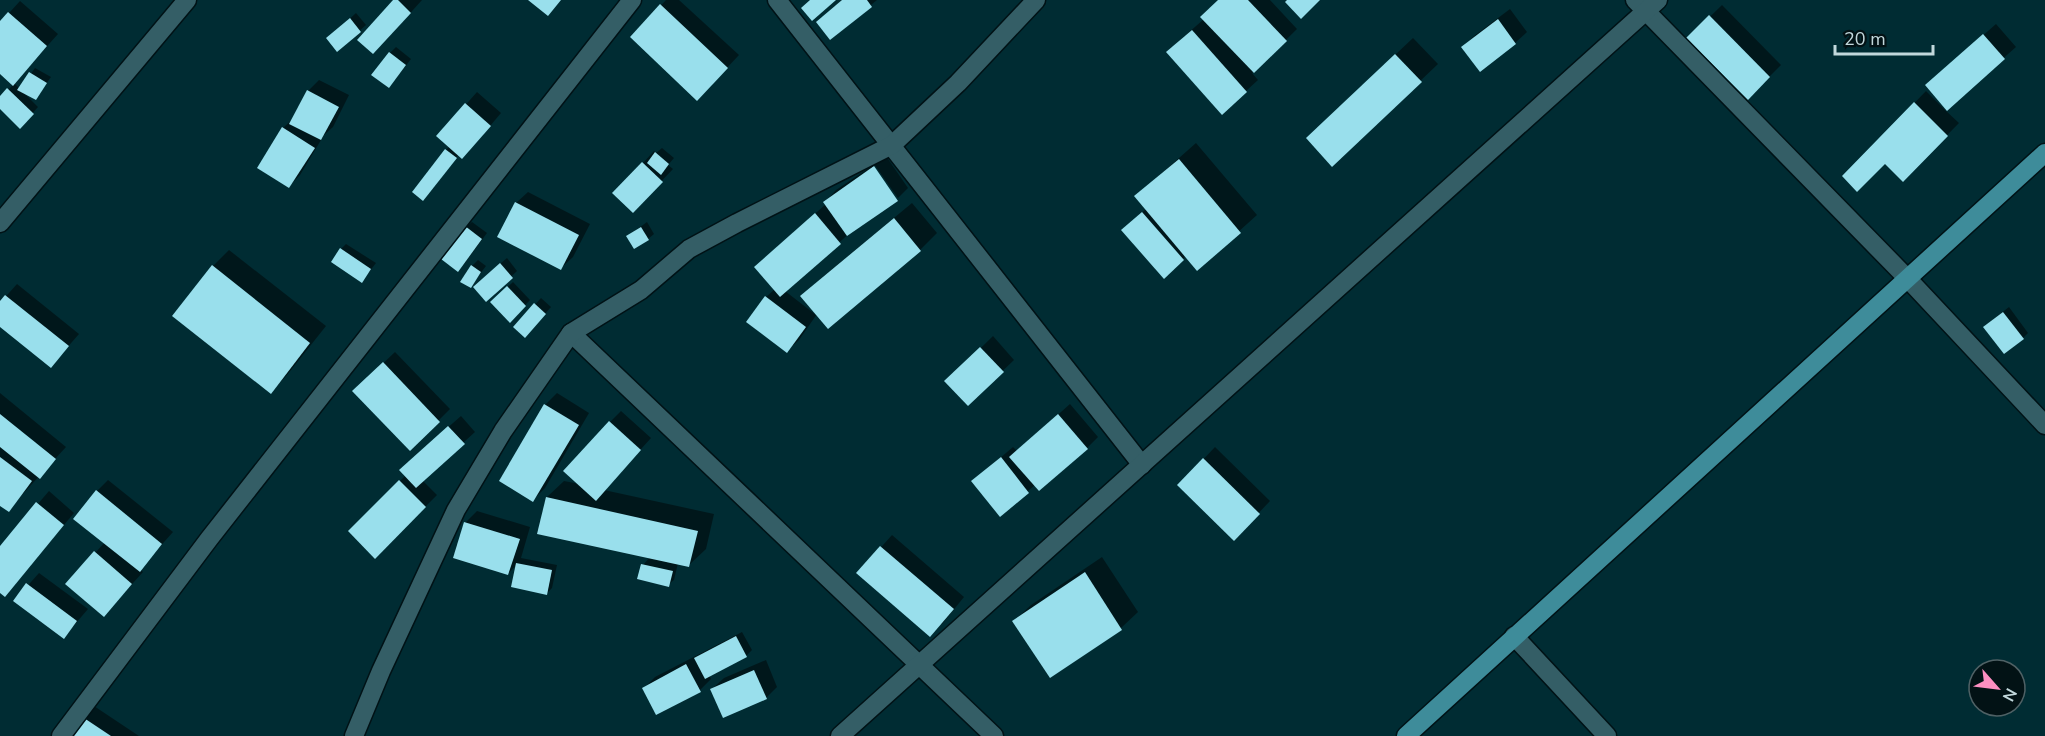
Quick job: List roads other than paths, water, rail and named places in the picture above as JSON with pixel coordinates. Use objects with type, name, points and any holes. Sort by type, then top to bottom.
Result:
[{"type":"main road","points":[[1406,736],[2045,153]]},
{"type":"street","points":[[0,223],[187,0]]},
{"type":"street","points":[[61,736],[217,530],[632,0]]},
{"type":"street","points":[[777,0],[1142,465]]},
{"type":"street","points":[[354,736],[381,671],[456,510],[503,431],[571,333],[641,290],[689,249],[892,145],[958,83],[1036,0]]},
{"type":"street","points":[[840,736],[1142,465],[1646,4],[2045,425]]},
{"type":"street","points":[[571,333],[994,736]]},
{"type":"street","points":[[1514,636],[1607,736]]}]
